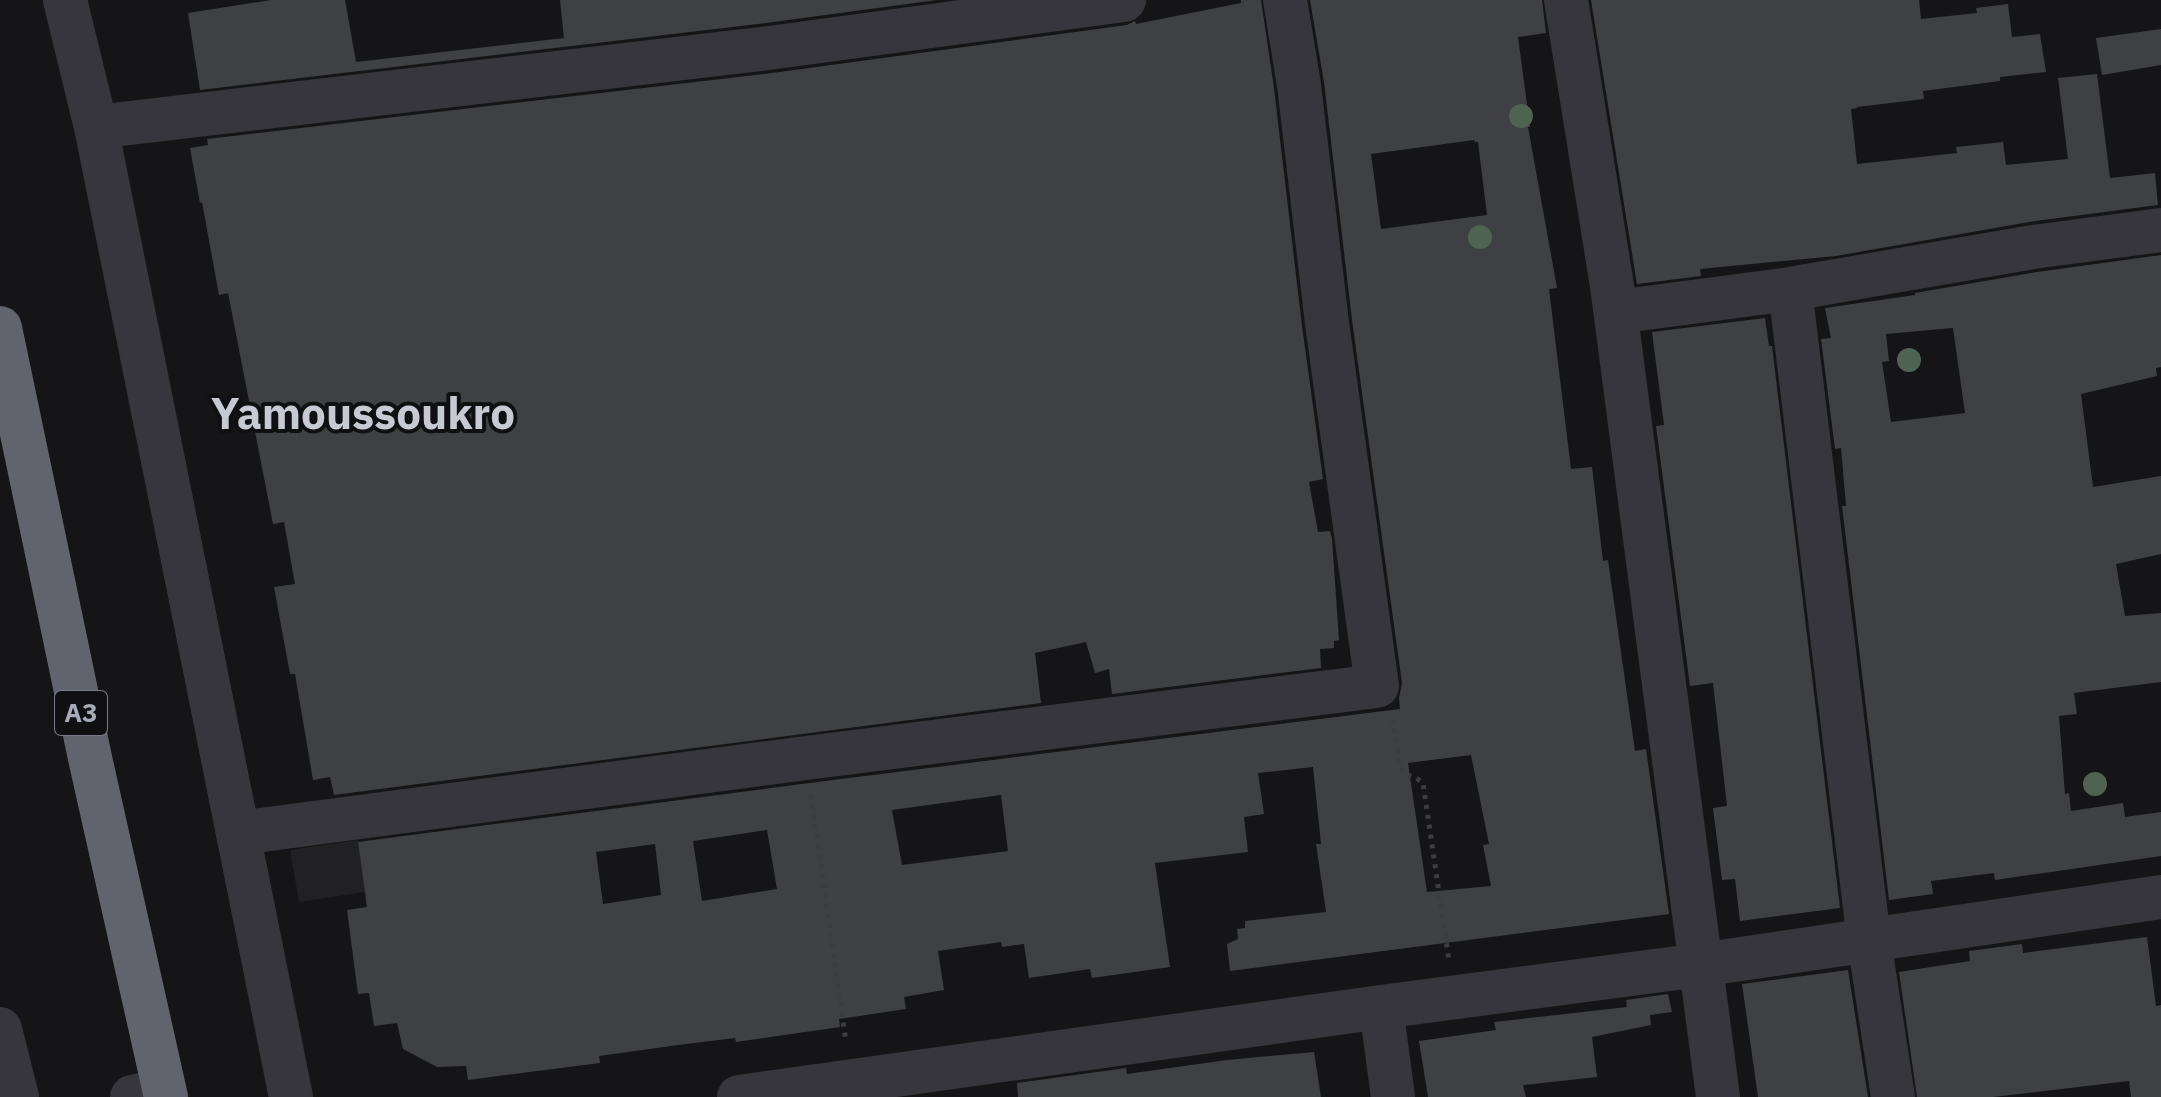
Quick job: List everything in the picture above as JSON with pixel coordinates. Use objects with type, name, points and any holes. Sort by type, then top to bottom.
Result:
[{"type":"highway","name":"A3","points":[[0,328],[93,773],[154,1095]]},
{"type":"street","points":[[96,127],[769,48],[1124,0]]},
{"type":"street","points":[[239,833],[1377,686],[1327,323],[1299,85],[1285,0]]},
{"type":"street","points":[[1566,0],[1616,312],[1718,1097]]},
{"type":"street","points":[[70,6],[291,1097]]},
{"type":"street","points":[[1616,312],[1790,289],[2033,247],[2161,230]]},
{"type":"street","points":[[1790,289],[1869,940],[1893,1097]]},
{"type":"street","points":[[739,1097],[869,1085],[1381,1007],[1700,965],[2161,897]]},
{"type":"street","points":[[1381,1007],[1393,1097]]},
{"type":"street","points":[[0,1029],[17,1097]]},
{"type":"path","points":[[1377,686],[1388,702],[1400,767],[1406,775],[1423,783],[1454,997]]},
{"type":"path","points":[[806,758],[869,1085]]},
{"type":"shaded area","points":[[358,840],[365,892],[299,902],[290,850]]},
{"type":"building","points":[[271,0],[345,0],[356,62],[564,38],[560,0],[937,0],[200,90],[188,13]]},
{"type":"building","points":[[1241,0],[1261,0],[1323,479],[1309,482],[1318,532],[1330,531],[1332,539],[1339,640],[1334,641],[1334,648],[1320,649],[1321,668],[1112,694],[1109,669],[1095,673],[1086,642],[1035,653],[1041,703],[334,795],[330,777],[313,780],[295,674],[290,674],[274,587],[295,584],[284,522],[273,524],[228,293],[219,295],[190,148],[208,145],[207,139],[772,73],[1127,25],[1135,21],[1136,24],[1241,3]]},
{"type":"building","points":[[1310,0],[1542,0],[1546,33],[1518,37],[1528,127],[1557,288],[1549,289],[1571,469],[1592,467],[1603,561],[1608,560],[1635,751],[1646,749],[1669,914],[1230,971],[1227,944],[1238,939],[1237,929],[1245,928],[1245,921],[1326,912],[1316,844],[1321,844],[1313,767],[1258,773],[1264,814],[1244,817],[1248,852],[1155,863],[1170,967],[1092,978],[1090,969],[1029,978],[1024,944],[1002,947],[1001,942],[938,951],[944,990],[904,997],[906,1009],[839,1019],[840,1027],[736,1042],[735,1038],[599,1056],[600,1063],[468,1080],[466,1066],[437,1067],[403,1049],[397,1023],[374,1026],[369,993],[358,994],[347,910],[367,907],[358,842],[1400,709],[1402,683],[1352,320],[1324,82]],"holes":[[[1474,140],[1478,142],[1487,215],[1381,229],[1371,154]],[[1471,755],[1489,844],[1483,845],[1491,886],[1427,892],[1408,763]],[[1001,795],[1008,851],[902,865],[892,810]],[[767,830],[777,889],[702,901],[693,841]],[[655,844],[661,895],[603,904],[596,852]]]},
{"type":"building","points":[[1591,0],[1919,0],[1921,19],[1977,13],[1976,8],[2008,4],[2012,37],[2040,34],[2046,72],[1923,91],[1924,99],[1851,109],[1857,164],[1957,153],[1956,147],[2003,142],[2006,165],[2068,159],[2058,78],[2097,74],[2110,178],[2155,173],[2158,205],[2029,222],[1836,256],[1700,269],[1701,276],[1637,284]]},
{"type":"building","points":[[2161,29],[2161,65],[2102,75],[2096,38]]},
{"type":"building","points":[[2161,255],[2161,367],[2156,368],[2157,376],[2081,394],[2093,487],[2161,476],[2161,554],[2116,564],[2125,616],[2161,613],[2161,682],[2074,693],[2077,714],[2059,716],[2065,794],[2069,793],[2071,811],[2123,803],[2125,817],[2161,812],[2161,856],[1995,880],[1994,873],[1931,881],[1933,894],[1889,900],[1842,506],[1846,506],[1841,448],[1835,449],[1821,339],[1831,338],[1825,308],[2037,272]],"holes":[[[1953,328],[1965,413],[1891,422],[1882,362],[1889,361],[1886,334]]]},
{"type":"building","points":[[1765,318],[1769,346],[1772,346],[1840,908],[1740,921],[1735,879],[1722,880],[1713,808],[1727,806],[1713,683],[1690,686],[1656,426],[1664,425],[1652,332]]},
{"type":"building","points":[[2147,937],[2156,1006],[2161,1005],[2161,1097],[2131,1097],[2129,1081],[1993,1097],[1917,1097],[1899,972],[1970,961],[1969,951],[2022,944],[2023,953]]},
{"type":"building","points":[[1848,970],[1868,1097],[1758,1097],[1742,984]]},
{"type":"building","points":[[1668,994],[1672,1012],[1650,1015],[1651,1025],[1592,1037],[1597,1077],[1523,1085],[1526,1097],[1428,1097],[1419,1041],[1496,1030],[1494,1022],[1627,1007],[1626,1000]]},
{"type":"building","points":[[1314,1052],[1321,1097],[1018,1097],[1017,1083],[1126,1068],[1127,1074]]},
{"type":"district","name":"Yamoussoukro","points":[[363,414]]}]
